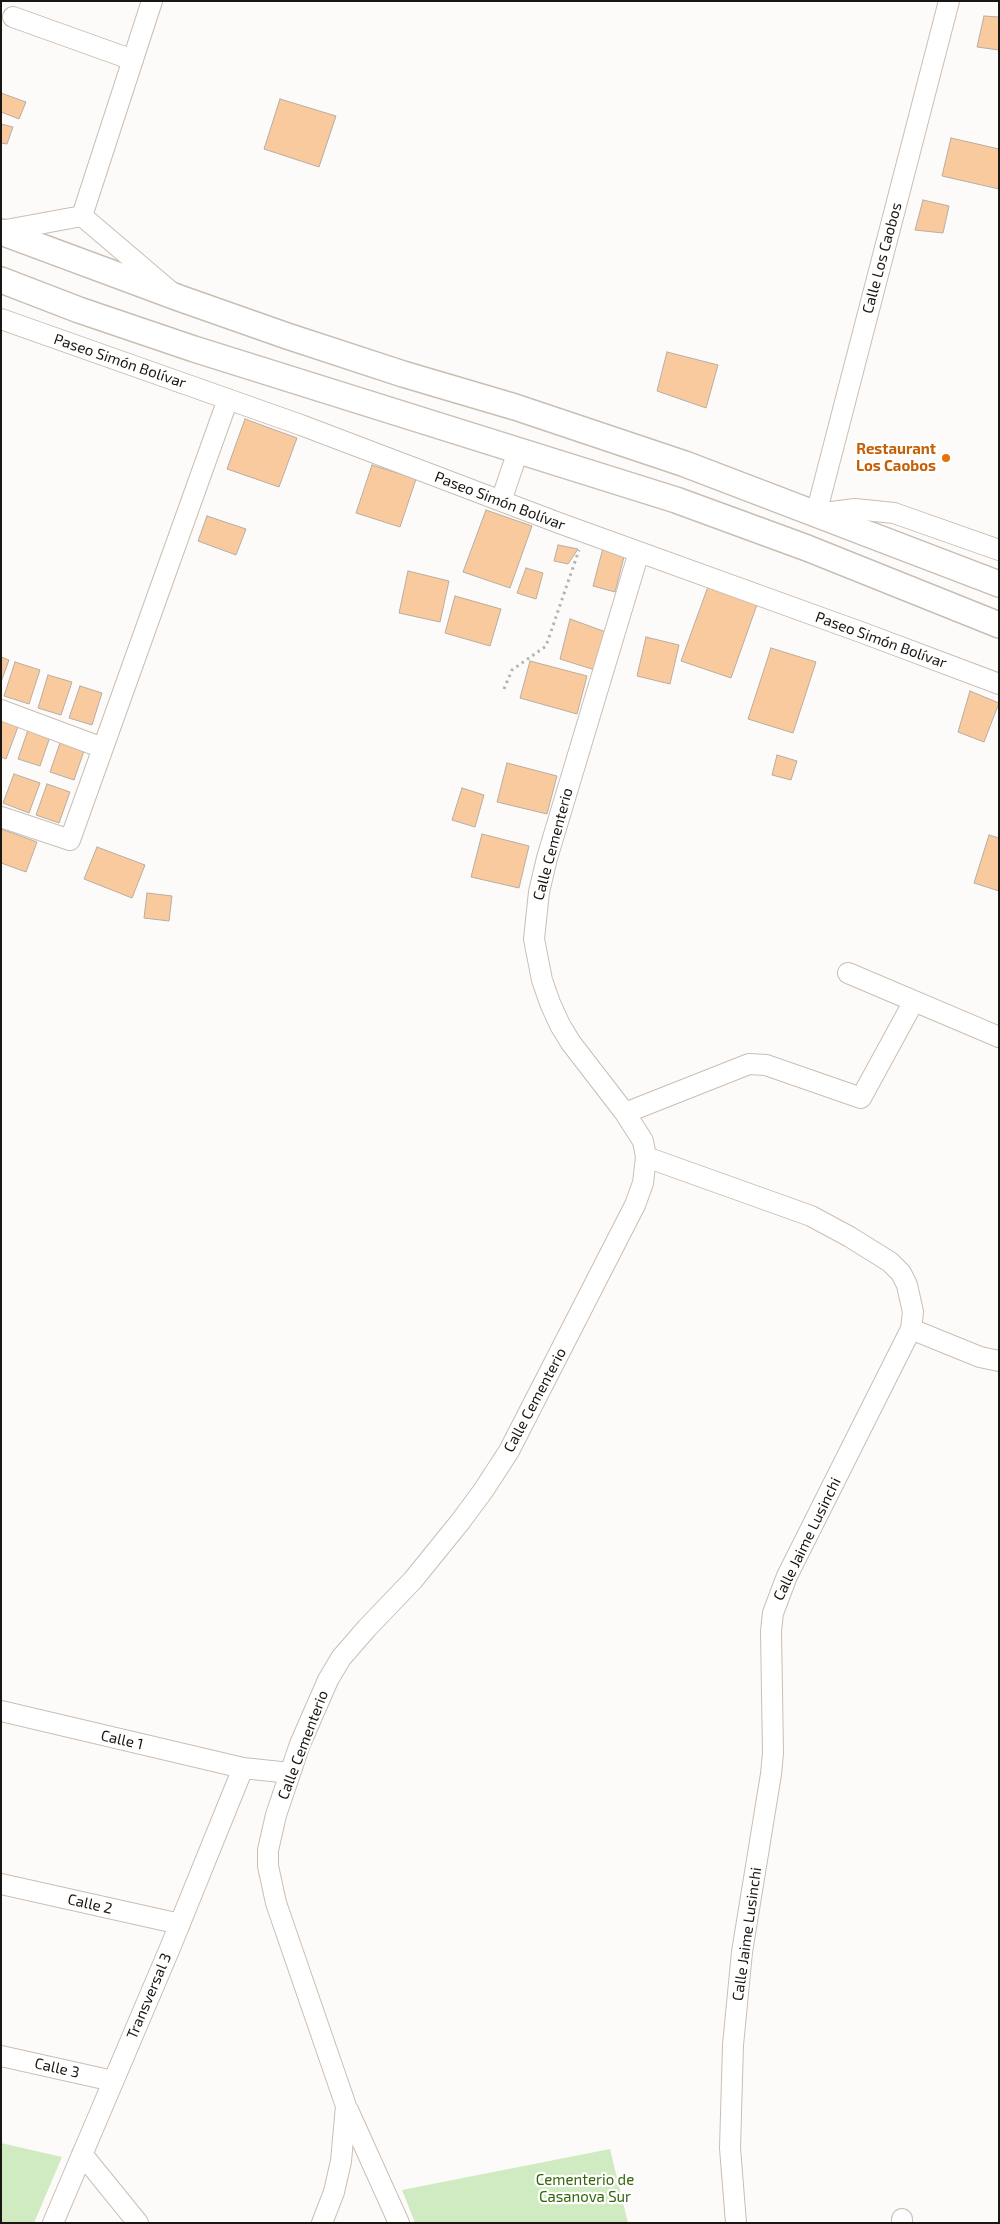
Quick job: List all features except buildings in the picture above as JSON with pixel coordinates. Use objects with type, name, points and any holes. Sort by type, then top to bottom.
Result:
[{"type":"main road","points":[[1,232],[179,298],[394,371],[515,407],[685,464],[999,584]]},
{"type":"main road","points":[[1,280],[79,310],[194,349],[676,500],[807,548],[999,625]]},
{"type":"main road","points":[[807,548],[816,514]]},
{"type":"street","points":[[82,216],[152,1]]},
{"type":"street","name":"Calle Los Caobos","points":[[816,514],[949,1]]},
{"type":"street","points":[[13,16],[133,60]]},
{"type":"street","points":[[1,232],[82,216]]},
{"type":"street","points":[[82,216],[179,298]]},
{"type":"street","name":"Paseo Simón Bolívar","points":[[1,319],[228,399],[999,684]]},
{"type":"street","points":[[1,817],[70,840],[228,399]]},
{"type":"street","points":[[501,501],[518,450]]},
{"type":"street","points":[[816,514],[855,509],[894,513],[999,550]]},
{"type":"street","name":"Calle Cementerio","points":[[322,2223],[334,2192],[341,2160],[346,2106],[276,1903],[270,1874],[268,1850],[271,1834],[290,1772],[315,1708],[341,1658],[367,1628],[414,1580],[483,1491],[509,1451],[635,1204],[642,1183],[646,1157],[642,1141],[625,1113],[571,1043],[550,1003],[537,957],[535,922],[547,858],[639,552]]},
{"type":"street","points":[[1,710],[103,748]]},
{"type":"street","points":[[848,973],[999,1037]]},
{"type":"street","points":[[625,1113],[749,1064],[766,1065],[861,1098],[914,1001]]},
{"type":"street","name":"Calle Jaime Lusinchi","points":[[646,1157],[811,1216],[850,1237],[890,1262],[907,1285],[913,1312],[911,1329],[787,1576],[773,1613],[771,1631],[773,1753],[742,1952],[733,2045],[730,2148],[736,2223]]},
{"type":"street","points":[[911,1329],[980,1357],[999,1362]]},
{"type":"street","name":"Calle 1","points":[[1,1711],[243,1768],[290,1772]]},
{"type":"street","name":"Transversal 3","points":[[53,2223],[180,1924],[243,1768]]},
{"type":"street","name":"Calle 2","points":[[1,1884],[180,1924]]},
{"type":"street","name":"Calle 3","points":[[1,2056],[113,2081]]},
{"type":"street","points":[[346,2106],[398,2223]]},
{"type":"street","points":[[82,2154],[138,2223]]},
{"type":"path","points":[[504,689],[512,670],[546,646],[584,532]]},
{"type":"green space","points":[[1,2143],[62,2157],[34,2223],[1,2223]]},
{"type":"green space","name":"Cementerio de Casanova Sur","points":[[610,2149],[628,2223],[415,2223],[402,2190]]},
{"type":"place","name":"Restaurant Los Caobos","points":[[946,458]]}]
